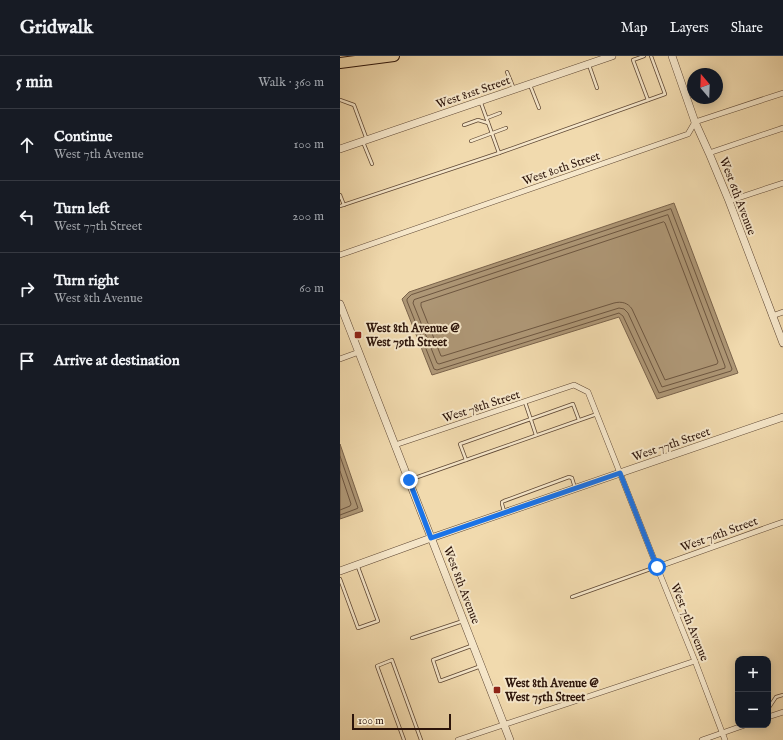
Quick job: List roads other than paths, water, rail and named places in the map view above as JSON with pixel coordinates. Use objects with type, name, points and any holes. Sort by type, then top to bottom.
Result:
[{"type":"highway","points":[[340,63],[394,56]]},
{"type":"street","name":"West 81st Street","points":[[340,149],[612,56]]},
{"type":"street","name":"West 6th Avenue","points":[[672,56],[695,122],[709,153],[783,343]]},
{"type":"street","name":"West 80th Street","points":[[340,255],[688,134],[695,122],[783,93]]},
{"type":"street","points":[[709,153],[783,128]]},
{"type":"street","points":[[728,202],[783,182]]},
{"type":"street","name":"West 8th Avenue","points":[[340,304],[510,740]]},
{"type":"street","points":[[772,316],[783,312]]},
{"type":"street","points":[[340,359],[359,352]]},
{"type":"street","name":"West 78th Street","points":[[395,445],[574,385]]},
{"type":"street","name":"West 7th Avenue","points":[[574,385],[588,392],[725,740]]},
{"type":"street","name":"West 77th Street","points":[[340,570],[783,417]]},
{"type":"street","name":"West 76th Street","points":[[657,567],[783,522]]},
{"type":"street","points":[[458,740],[695,661]]},
{"type":"street","points":[[771,716],[783,712]]},
{"type":"street","points":[[702,740],[736,728]]},
{"type":"lane","points":[[644,56],[633,60],[648,100]]},
{"type":"lane","points":[[340,206],[499,153],[665,94],[651,56]]},
{"type":"lane","points":[[588,64],[597,88]]},
{"type":"lane","points":[[507,72],[514,90]]},
{"type":"lane","points":[[530,84],[538,108]]},
{"type":"lane","points":[[340,100],[354,105],[372,164]]},
{"type":"lane","points":[[481,101],[499,153]]},
{"type":"lane","points":[[487,118],[500,113]]},
{"type":"lane","points":[[464,124],[478,120],[488,123]]},
{"type":"lane","points":[[471,141],[506,128]]},
{"type":"lane","points":[[340,196],[344,204]]},
{"type":"lane","points":[[525,402],[536,435]]},
{"type":"lane","points":[[466,460],[460,444],[573,404],[579,420]]},
{"type":"lane","points":[[409,480],[597,414]]},
{"type":"lane","points":[[505,513],[502,504],[504,501],[569,477],[572,478],[575,489]]},
{"type":"lane","points":[[340,579],[358,628],[378,621],[357,564]]},
{"type":"lane","name":"West 76th Street","points":[[572,597],[657,567]]},
{"type":"lane","points":[[412,638],[464,620]]},
{"type":"lane","points":[[473,645],[432,660],[440,681],[482,666]]},
{"type":"lane","points":[[404,740],[377,666],[392,660],[421,740]]},
{"type":"lane","points":[[771,705],[776,698],[783,695]]},
{"type":"water","points":[[674,203],[738,373],[657,399],[619,317],[432,375],[402,299],[409,292]]},
{"type":"water","points":[[340,444],[363,511],[340,519]]},
{"type":"place","name":"West 8th Avenue @ West 79th Street","points":[[358,335]]},
{"type":"place","name":"West 8th Avenue @ West 75th Street","points":[[497,690]]}]
